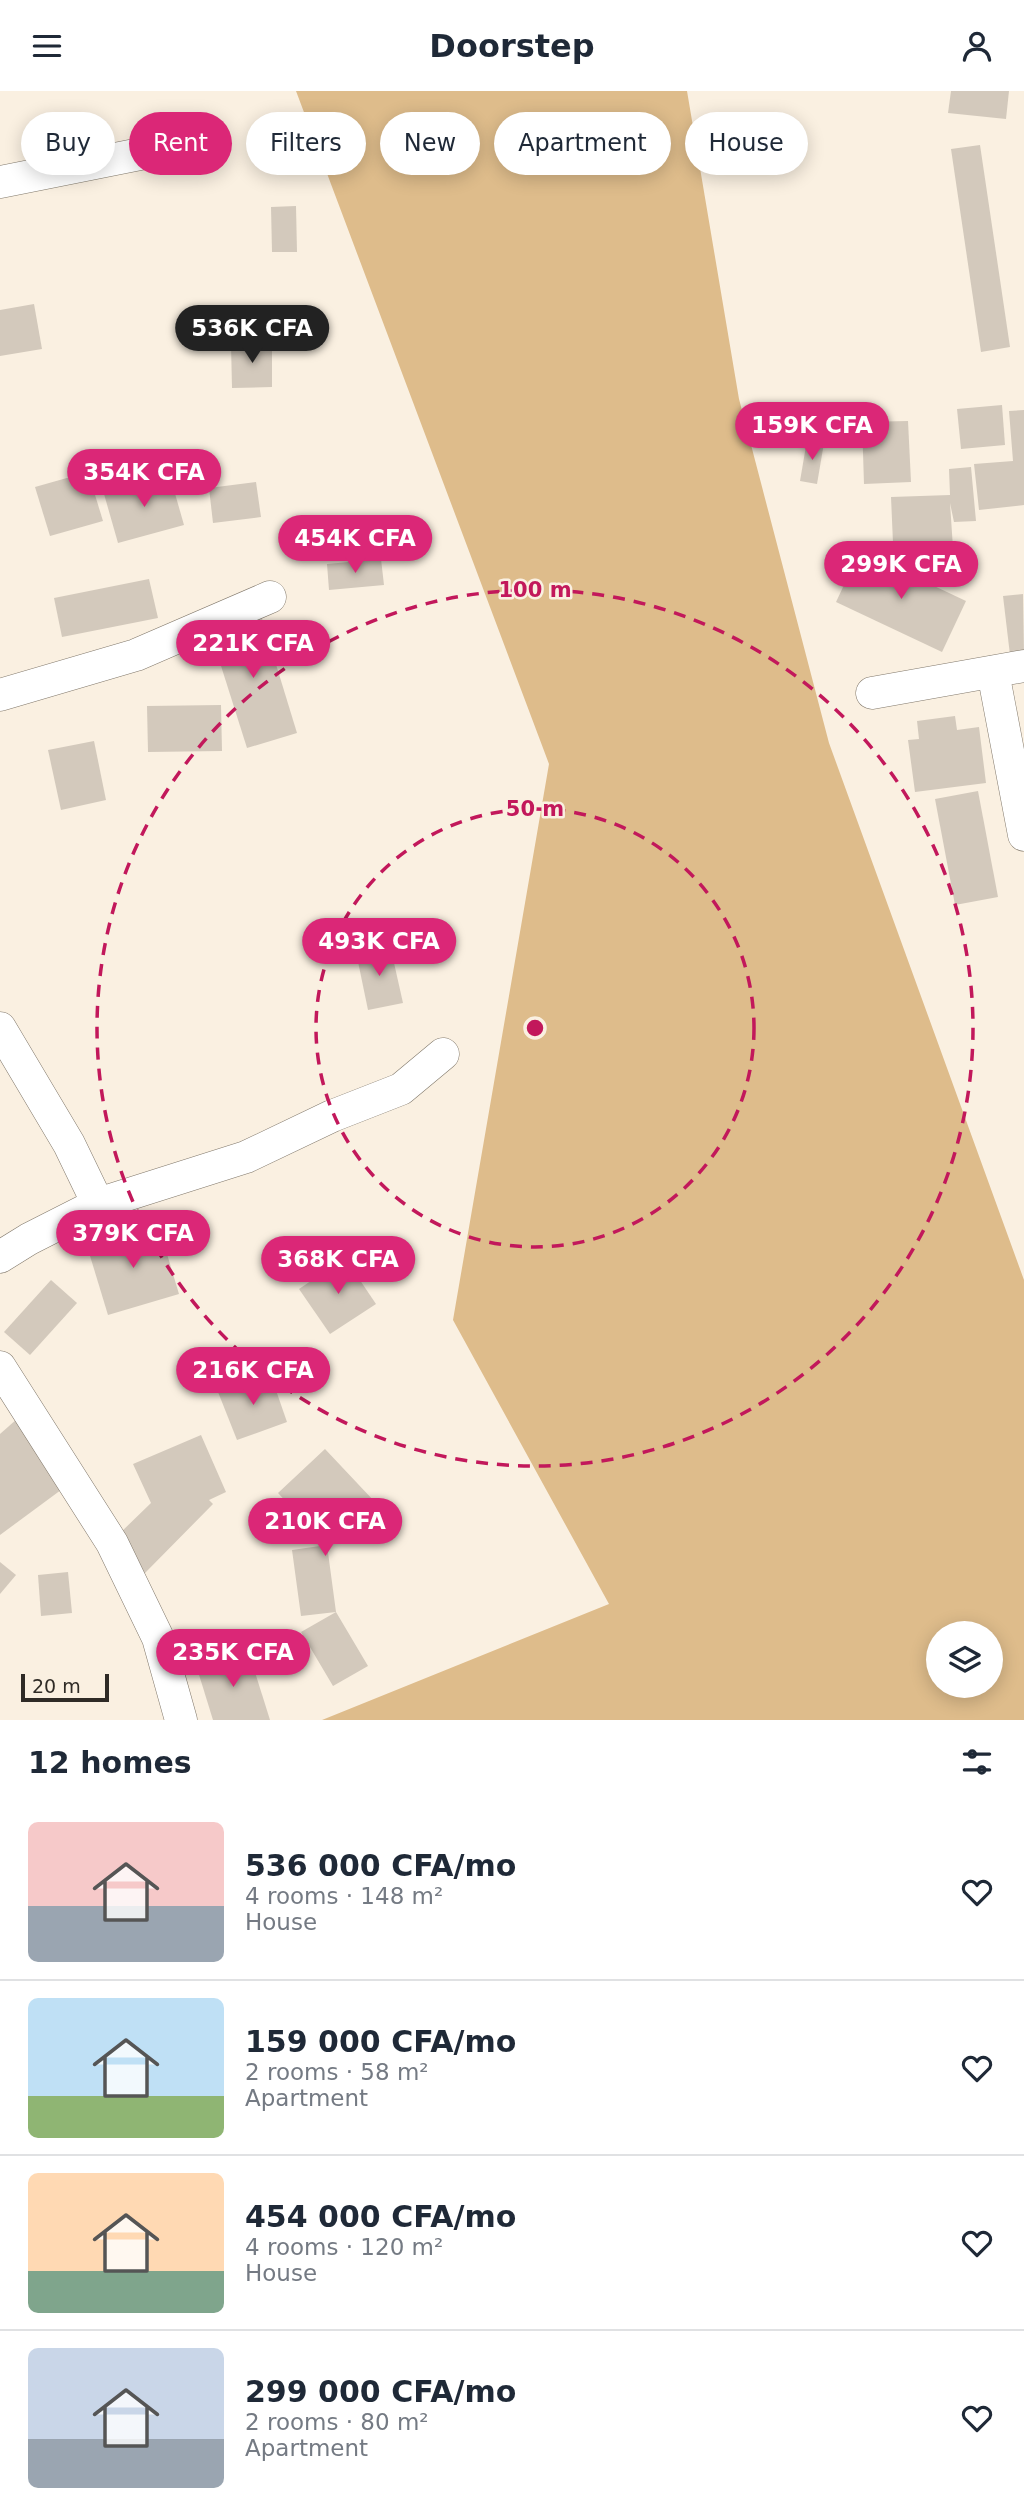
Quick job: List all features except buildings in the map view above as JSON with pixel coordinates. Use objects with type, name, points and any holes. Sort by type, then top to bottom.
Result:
[{"type":"street","points":[[0,182],[129,157]]},
{"type":"street","points":[[0,695],[136,655],[270,597]]},
{"type":"street","points":[[872,693],[1009,669],[1024,835]]},
{"type":"street","points":[[0,1028],[69,1144],[98,1204]]},
{"type":"street","points":[[0,1257],[98,1204],[246,1157],[332,1116],[401,1089],[443,1054]]},
{"type":"street","points":[[0,1367],[112,1543],[158,1638],[181,1720]]},
{"type":"shaded area","points":[[296,91],[687,91],[691,112],[685,112],[685,175],[701,175],[739,399],[829,743],[1024,1280],[1024,1720],[322,1720],[609,1604],[453,1320],[549,764],[328,175],[366,175],[366,112],[304,112]]}]
